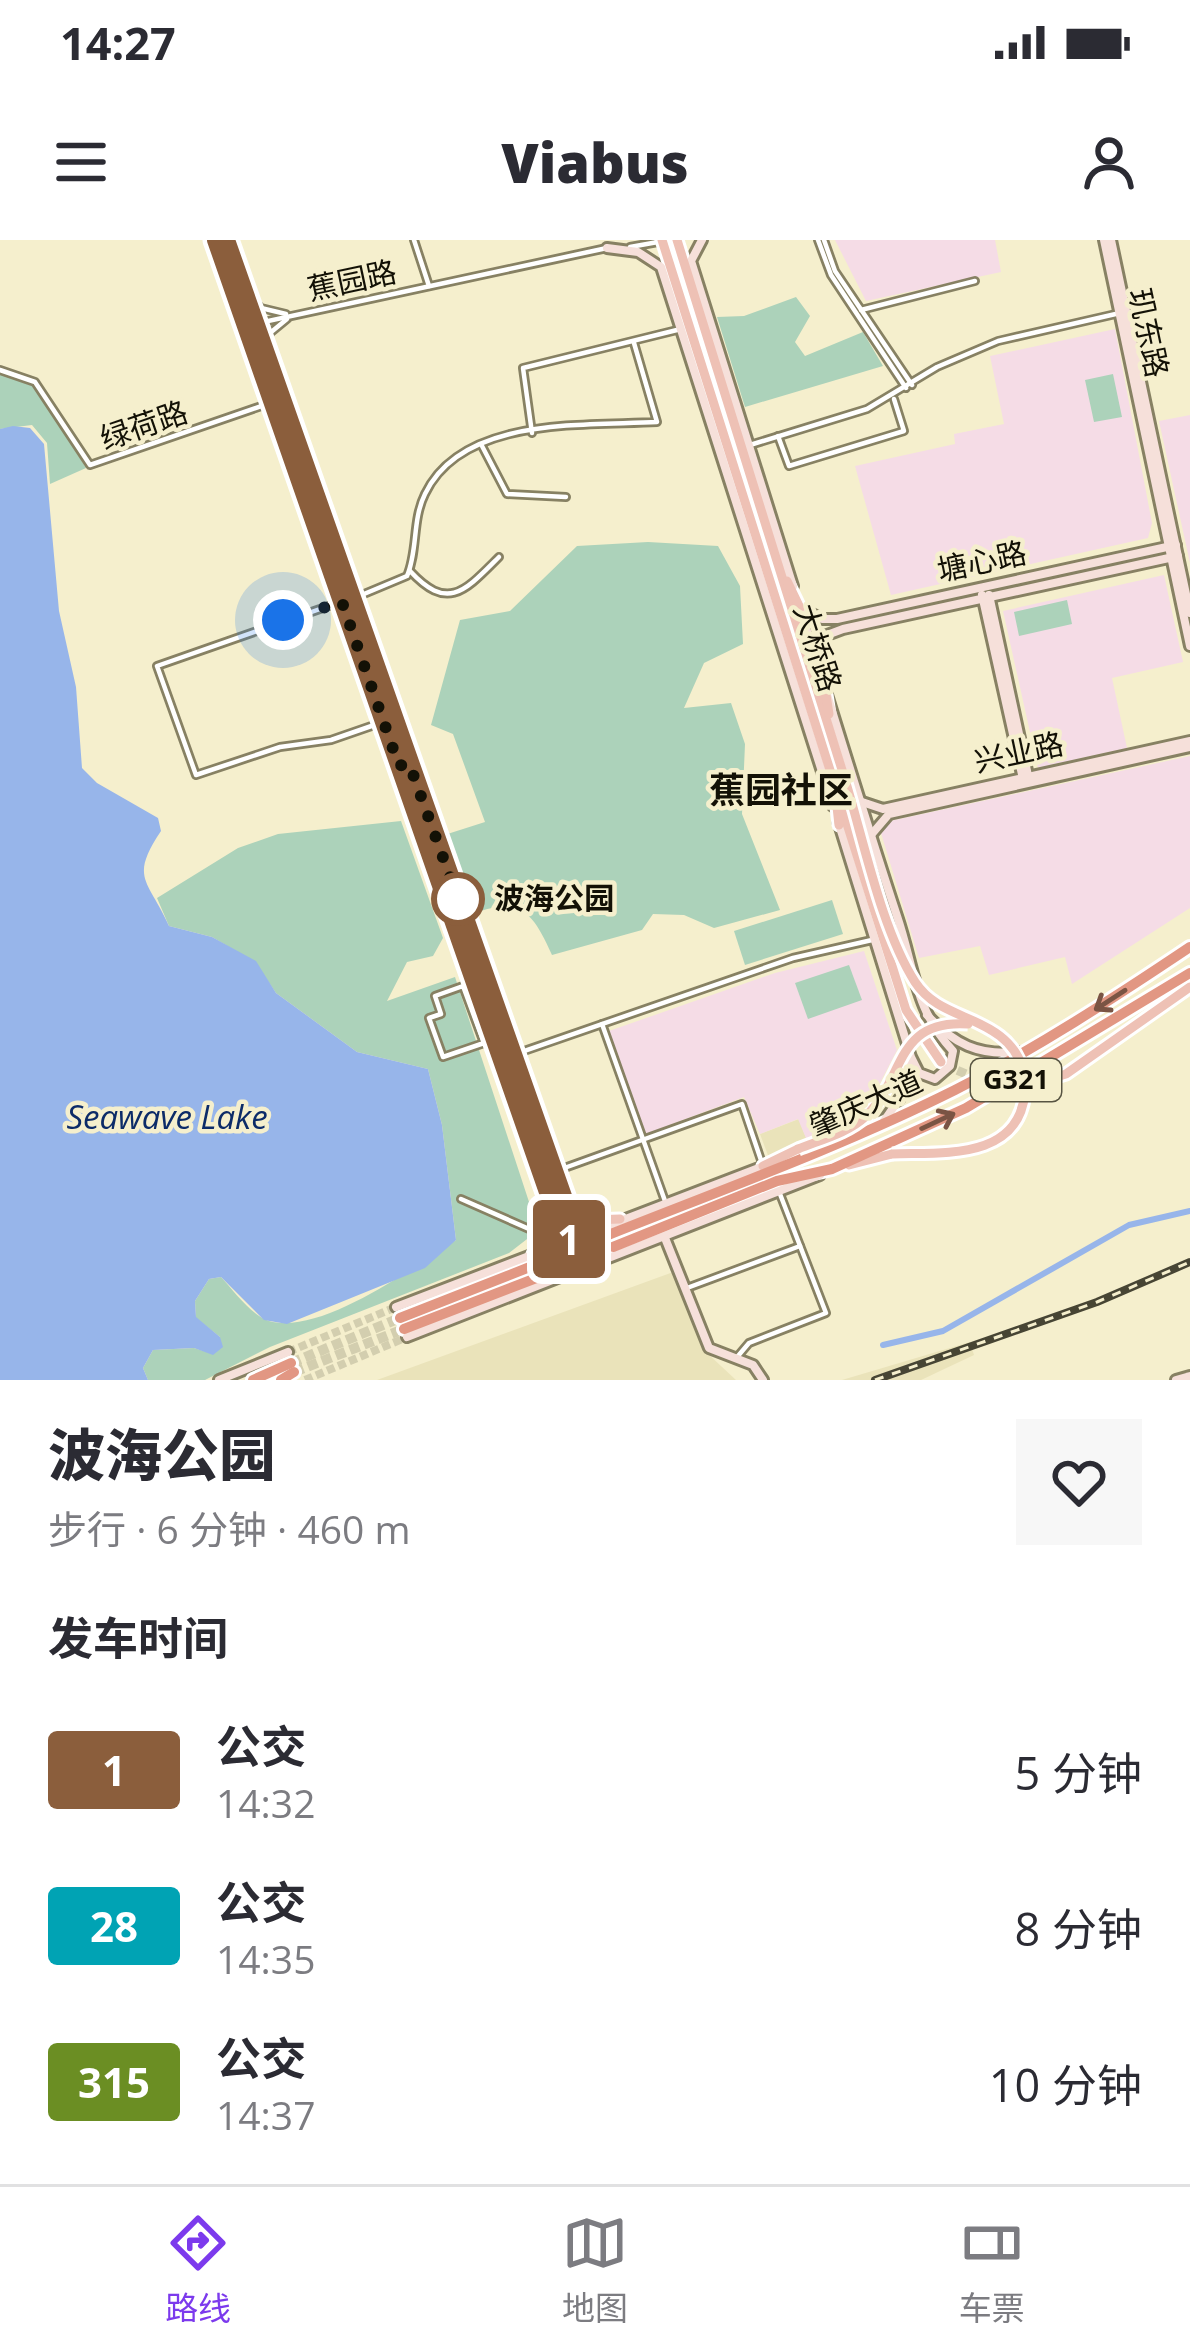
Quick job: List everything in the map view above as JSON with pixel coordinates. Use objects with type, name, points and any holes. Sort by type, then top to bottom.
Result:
[{"type":"highway","name":"肇庆大道","points":[[1190,947],[1028,1051],[883,1123],[611,1241],[777,1181],[832,1169],[966,1108],[1190,974]]},
{"type":"highway","points":[[402,1323],[536,1266]]},
{"type":"highway","points":[[253,1380],[291,1362]]},
{"type":"highway","points":[[281,1380],[291,1362]]},
{"type":"main road","points":[[216,240],[244,292],[251,325],[265,350],[273,402],[347,600],[383,722],[404,765]]},
{"type":"main road","points":[[226,240],[230,265],[554,1193],[577,1273]]},
{"type":"main road","name":"大桥路","points":[[667,240],[678,294],[906,1010],[941,1062]]},
{"type":"main road","name":"大桥路","points":[[667,240],[715,366],[907,969],[940,1007],[986,1027]]},
{"type":"main road","points":[[678,294],[681,326]]},
{"type":"main road","points":[[715,366],[730,387]]},
{"type":"main road","points":[[723,461],[742,491]]},
{"type":"main road","points":[[772,550],[800,608]]},
{"type":"main road","points":[[826,694],[832,738]]},
{"type":"main road","points":[[827,757],[839,825]]},
{"type":"main road","points":[[1036,1083],[1066,1074],[1190,987]]},
{"type":"main road","points":[[763,1166],[856,1124],[870,1113],[915,1037],[948,1023],[986,1027],[1022,1063],[1024,1107],[1012,1128],[994,1144],[974,1151],[892,1154],[832,1169]]},
{"type":"main road","points":[[507,1057],[553,1172],[554,1193],[536,1266]]},
{"type":"main road","points":[[554,1193],[584,1218],[620,1219]]},
{"type":"main road","points":[[554,1193],[590,1268]]},
{"type":"street","points":[[413,240],[429,286]]},
{"type":"street","points":[[607,248],[616,240]]},
{"type":"street","points":[[607,248],[667,240]]},
{"type":"street","points":[[625,249],[662,267],[878,939],[911,1057],[925,1078],[940,1076],[953,1060],[953,1051],[933,1033],[922,1009],[691,261],[702,240]]},
{"type":"street","points":[[821,240],[832,266],[909,387]]},
{"type":"street","points":[[821,240],[831,275],[909,387]]},
{"type":"street","name":"玑东路","points":[[1107,240],[1190,613]]},
{"type":"street","name":"蕉园路","points":[[251,325],[607,248]]},
{"type":"street","points":[[861,310],[975,281]]},
{"type":"street","points":[[244,292],[261,308],[291,315]]},
{"type":"street","points":[[749,446],[893,396],[998,341],[1123,313]]},
{"type":"street","points":[[265,350],[270,333],[291,315]]},
{"type":"street","points":[[532,433],[523,368],[634,343],[681,326]]},
{"type":"street","points":[[410,572],[423,496],[451,460],[481,444],[532,433],[656,422],[634,343]]},
{"type":"street","name":"绿荷路","points":[[0,370],[35,382],[90,465],[273,402]]},
{"type":"street","points":[[778,436],[789,466],[904,431],[893,396]]},
{"type":"street","points":[[481,444],[507,494],[566,497]]},
{"type":"street","name":"塘心路","points":[[815,657],[833,632],[1172,546]]},
{"type":"street","points":[[410,572],[430,592],[443,596],[474,582],[499,556]]},
{"type":"street","name":"玑东路","points":[[1175,557],[1190,646]]},
{"type":"street","name":"塘心路","points":[[800,608],[822,619],[837,619],[1175,557]]},
{"type":"street","points":[[383,722],[331,740],[280,746],[196,775],[157,666],[347,600],[410,572]]},
{"type":"street","points":[[985,592],[1026,779]]},
{"type":"street","name":"兴业路","points":[[860,801],[884,808],[1190,744]]},
{"type":"street","name":"兴业路","points":[[871,837],[889,814],[1026,779]]},
{"type":"street","points":[[507,1057],[793,958],[878,939]]},
{"type":"street","points":[[464,986],[484,1043],[443,1058],[429,1018],[441,1014],[435,996],[464,986]]},
{"type":"street","points":[[922,1009],[944,1033],[976,1051],[1028,1051]]},
{"type":"street","points":[[602,1024],[665,1201]]},
{"type":"street","points":[[883,1123],[905,1086],[911,1057]]},
{"type":"street","points":[[553,1172],[742,1103],[763,1166]]},
{"type":"street","points":[[536,1266],[577,1236],[763,1166],[812,1155]]},
{"type":"street","points":[[402,1323],[577,1273],[832,1169]]},
{"type":"street","points":[[738,1356],[749,1343],[826,1313],[779,1194]]},
{"type":"street","points":[[461,1199],[545,1236]]},
{"type":"street","points":[[665,1238],[709,1348],[738,1356],[763,1380]]},
{"type":"street","points":[[687,1288],[800,1246]]},
{"type":"street","points":[[219,1380],[267,1361],[291,1362]]},
{"type":"street","points":[[233,1380],[267,1361]]},
{"type":"street","points":[[1176,1380],[1190,1376]]},
{"type":"shaded area","points":[[835,240],[995,240],[1001,272],[866,301]]},
{"type":"shaded area","points":[[1115,329],[1152,523],[1148,538],[891,595],[855,466],[955,444],[954,434],[1004,424],[990,356]]},
{"type":"shaded area","points":[[1190,415],[1190,563],[1159,421]]},
{"type":"shaded area","points":[[1164,575],[1183,662],[1112,678],[1127,748],[1038,768],[1003,611]]},
{"type":"shaded area","points":[[1190,756],[1190,908],[1072,984],[1065,957],[989,975],[980,946],[919,958],[881,833],[890,821]]},
{"type":"shaded area","points":[[864,951],[897,1050],[868,1106],[841,1115],[846,1127],[808,1143],[798,1119],[760,1134],[744,1097],[646,1134],[609,1031],[775,973]]},
{"type":"shaded area","points":[[799,1119],[808,1143],[769,1158],[760,1134]]},
{"type":"shaded area","points":[[676,1271],[706,1352],[736,1380],[377,1380]]},
{"type":"shaded area","points":[[970,1342],[974,1355],[921,1380],[842,1380]]},
{"type":"green space","points":[[796,297],[810,316],[795,342],[805,356],[863,332],[883,366],[745,407],[717,317],[744,316]]},
{"type":"green space","points":[[0,373],[37,388],[86,468],[50,484],[47,443],[32,425],[0,429]]},
{"type":"green space","points":[[1113,374],[1122,417],[1094,422],[1085,380]]},
{"type":"green space","points":[[648,542],[718,546],[740,586],[743,644],[704,663],[684,708],[731,703],[745,744],[742,814],[780,910],[714,928],[684,915],[653,914],[642,930],[552,955],[537,926],[520,910],[498,907],[465,916],[438,837],[485,822],[453,734],[431,725],[460,620],[510,611],[577,546]]},
{"type":"green space","points":[[1067,600],[1072,624],[1019,636],[1014,612]]},
{"type":"green space","points":[[401,821],[443,938],[433,956],[407,962],[387,1001],[455,977],[531,1208],[531,1236],[509,1253],[270,1347],[205,1380],[148,1380],[143,1368],[153,1350],[194,1348],[213,1354],[220,1337],[196,1318],[195,1301],[209,1279],[221,1277],[262,1318],[290,1323],[366,1296],[456,1240],[442,1125],[428,1069],[357,1052],[276,993],[255,962],[212,937],[169,926],[157,898],[238,848],[278,834]]},
{"type":"green space","points":[[832,900],[843,934],[745,965],[734,931]]},
{"type":"green space","points":[[849,965],[862,1000],[808,1019],[795,983]]},
{"type":"water","name":"Seawave Lake","points":[[30,428],[44,444],[59,611],[76,687],[82,768],[97,783],[158,818],[161,831],[144,870],[169,926],[212,937],[256,961],[276,993],[357,1052],[428,1069],[442,1125],[456,1240],[425,1268],[287,1324],[264,1320],[221,1277],[209,1279],[195,1301],[196,1317],[220,1337],[223,1347],[213,1355],[194,1348],[153,1350],[143,1368],[148,1380],[0,1380],[0,429]]},
{"type":"waterway","points":[[883,1345],[943,1331],[1129,1225],[1190,1211]]},
{"type":"tunnel","points":[[945,1065],[985,1082],[1036,1083]]},
{"type":"tunnel","points":[[535,1265],[608,1235]]},
{"type":"tunnel","points":[[539,1277],[613,1247]]},
{"type":"tunnel","points":[[288,1352],[396,1307]]},
{"type":"tunnel","points":[[291,1363],[400,1318]]},
{"type":"tunnel","points":[[294,1372],[404,1329]]},
{"type":"tunnel","points":[[305,1380],[407,1337]]},
{"type":"railway","points":[[875,1380],[1097,1302],[1190,1262]]},
{"type":"bus line","name":"1","points":[[216,240],[565,1241],[577,1236],[226,240]]},
{"type":"place","name":"波海公园","points":[[458,899]]},
{"type":"district","name":"蕉园社区","points":[[781,790]]},
{"type":"route","points":[[283,620],[342,602],[399,766],[409,763],[458,899]]}]
